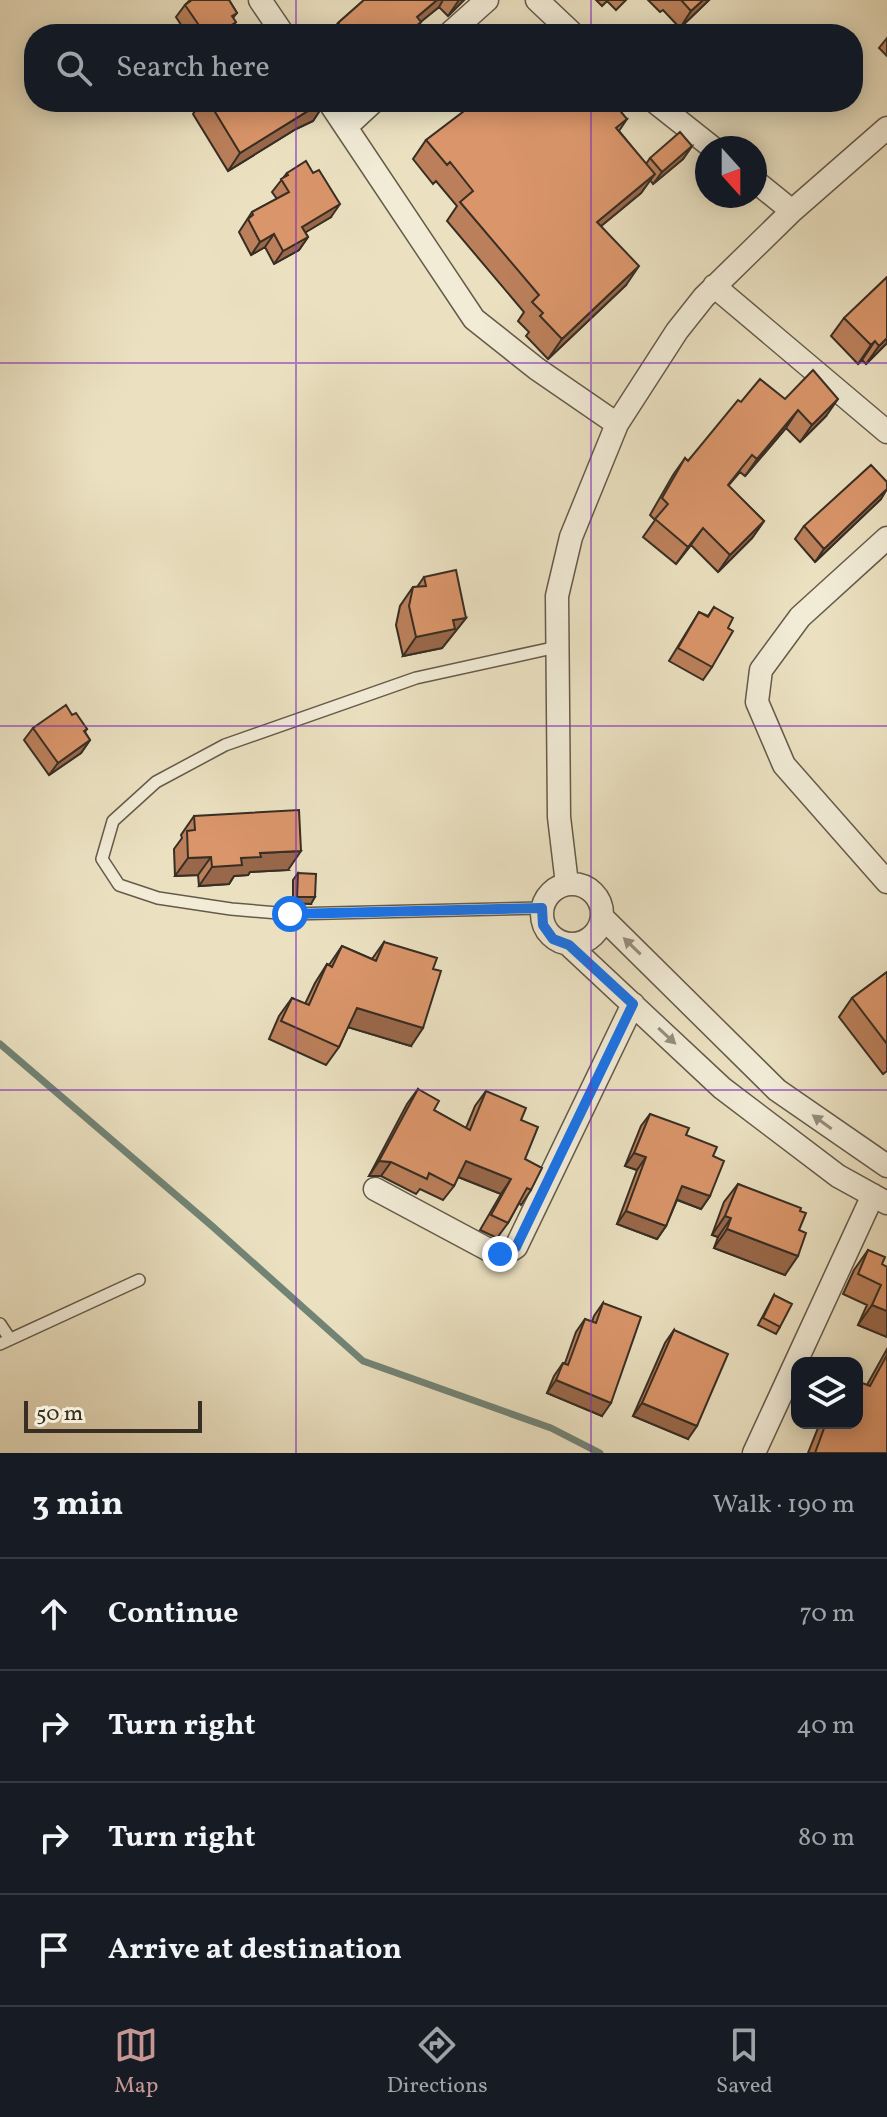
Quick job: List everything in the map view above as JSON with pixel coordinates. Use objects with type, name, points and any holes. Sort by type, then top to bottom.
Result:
[{"type":"street","points":[[260,0],[276,24]]},
{"type":"street","points":[[460,24],[487,0]]},
{"type":"street","points":[[537,0],[562,24]]},
{"type":"street","points":[[336,112],[474,319],[537,369],[617,424]]},
{"type":"street","points":[[346,127],[362,112]]},
{"type":"street","points":[[668,112],[698,136]]},
{"type":"street","points":[[567,884],[559,817],[557,596],[571,537],[617,424],[677,331],[714,286],[792,211],[887,128]]},
{"type":"street","points":[[767,191],[792,211]]},
{"type":"street","points":[[714,286],[887,432]]},
{"type":"street","points":[[887,538],[800,617],[761,670],[757,702],[784,765],[887,882]]},
{"type":"street","points":[[569,945],[586,942],[598,930],[602,917],[597,897],[584,886],[567,884],[555,888],[542,908],[543,925],[553,939],[569,945],[722,1088],[838,1176],[880,1199],[754,1453]]},
{"type":"street","points":[[602,917],[777,1090],[887,1166]]},
{"type":"street","points":[[375,1189],[489,1250],[508,1253],[516,1247],[633,1004]]},
{"type":"lane","points":[[542,908],[290,914],[231,909],[158,898],[119,885],[102,859],[113,821],[156,782],[225,745],[416,678],[557,647]]},
{"type":"lane","points":[[0,1324],[5,1341],[139,1280]]},
{"type":"building","points":[[192,0],[229,0],[237,13],[232,16],[236,22],[198,24],[185,5]]},
{"type":"building","points":[[364,0],[437,0],[417,17],[421,22],[418,24],[338,23]]},
{"type":"building","points":[[681,0],[703,0],[691,11]]},
{"type":"building","points":[[215,112],[306,112],[240,153]]},
{"type":"building","points":[[463,112],[621,112],[627,119],[616,128],[655,174],[597,222],[639,266],[562,339],[540,316],[543,313],[532,302],[539,295],[460,202],[473,191],[450,162],[447,165],[426,140]]},
{"type":"building","points":[[680,132],[692,146],[662,172],[650,158]]},
{"type":"building","points":[[306,161],[313,173],[319,170],[340,204],[302,227],[308,237],[283,251],[274,234],[260,242],[248,219],[252,212],[289,192],[281,179]]},
{"type":"building","points":[[887,277],[887,338],[879,346],[875,341],[871,345],[844,318]]},
{"type":"building","points":[[813,370],[838,399],[812,425],[798,410],[757,459],[752,455],[728,485],[764,521],[730,555],[703,528],[688,547],[655,519],[668,504],[662,498],[685,458],[688,461],[738,400],[741,402],[760,379],[785,399]]},
{"type":"building","points":[[871,465],[887,482],[887,489],[824,549],[804,526]]},
{"type":"building","points":[[456,570],[466,618],[453,620],[455,629],[416,637],[409,606],[413,587],[426,586],[424,577]]},
{"type":"building","points":[[714,607],[733,618],[728,628],[733,631],[712,667],[678,648],[699,612],[708,617]]},
{"type":"building","points":[[66,705],[87,729],[84,731],[90,740],[58,763],[33,728]]},
{"type":"building","points":[[299,810],[301,851],[260,853],[261,857],[241,858],[242,865],[212,867],[211,857],[188,858],[187,831],[195,830],[194,816]]},
{"type":"building","points":[[298,873],[316,874],[315,897],[297,897]]},
{"type":"building","points":[[384,942],[437,958],[433,969],[441,971],[423,1028],[357,1008],[339,1047],[281,1021],[292,998],[309,1005],[327,964],[332,967],[342,946],[376,961]]},
{"type":"building","points":[[887,972],[887,1044],[852,998]]},
{"type":"building","points":[[418,1089],[439,1101],[434,1110],[470,1130],[486,1091],[526,1108],[521,1120],[538,1127],[525,1159],[542,1168],[508,1223],[491,1215],[511,1179],[466,1161],[454,1186],[429,1173],[427,1179],[391,1162],[379,1161]]},
{"type":"building","points":[[650,1114],[689,1128],[686,1135],[717,1147],[713,1156],[724,1161],[710,1196],[682,1186],[666,1226],[626,1211],[646,1157],[634,1153]]},
{"type":"building","points":[[738,1184],[801,1208],[800,1211],[806,1213],[799,1230],[806,1233],[798,1256],[727,1229],[731,1218],[725,1216]]},
{"type":"building","points":[[868,1250],[885,1257],[882,1264],[887,1267],[887,1311],[872,1305],[881,1285],[858,1274]]},
{"type":"building","points":[[774,1295],[792,1304],[780,1327],[763,1318]]},
{"type":"building","points":[[603,1303],[641,1317],[611,1403],[556,1380],[563,1363],[568,1365],[585,1319],[596,1323]]},
{"type":"building","points":[[674,1330],[728,1354],[697,1426],[642,1403]]},
{"type":"building","points":[[887,1355],[887,1453],[815,1453],[824,1429],[863,1429],[863,1383],[870,1386]]},
{"type":"waterway","points":[[0,1044],[363,1361],[551,1428],[600,1453]]},
{"type":"route","points":[[290,914],[542,908],[543,925],[553,939],[569,945],[633,1004],[516,1247],[500,1254]]}]
